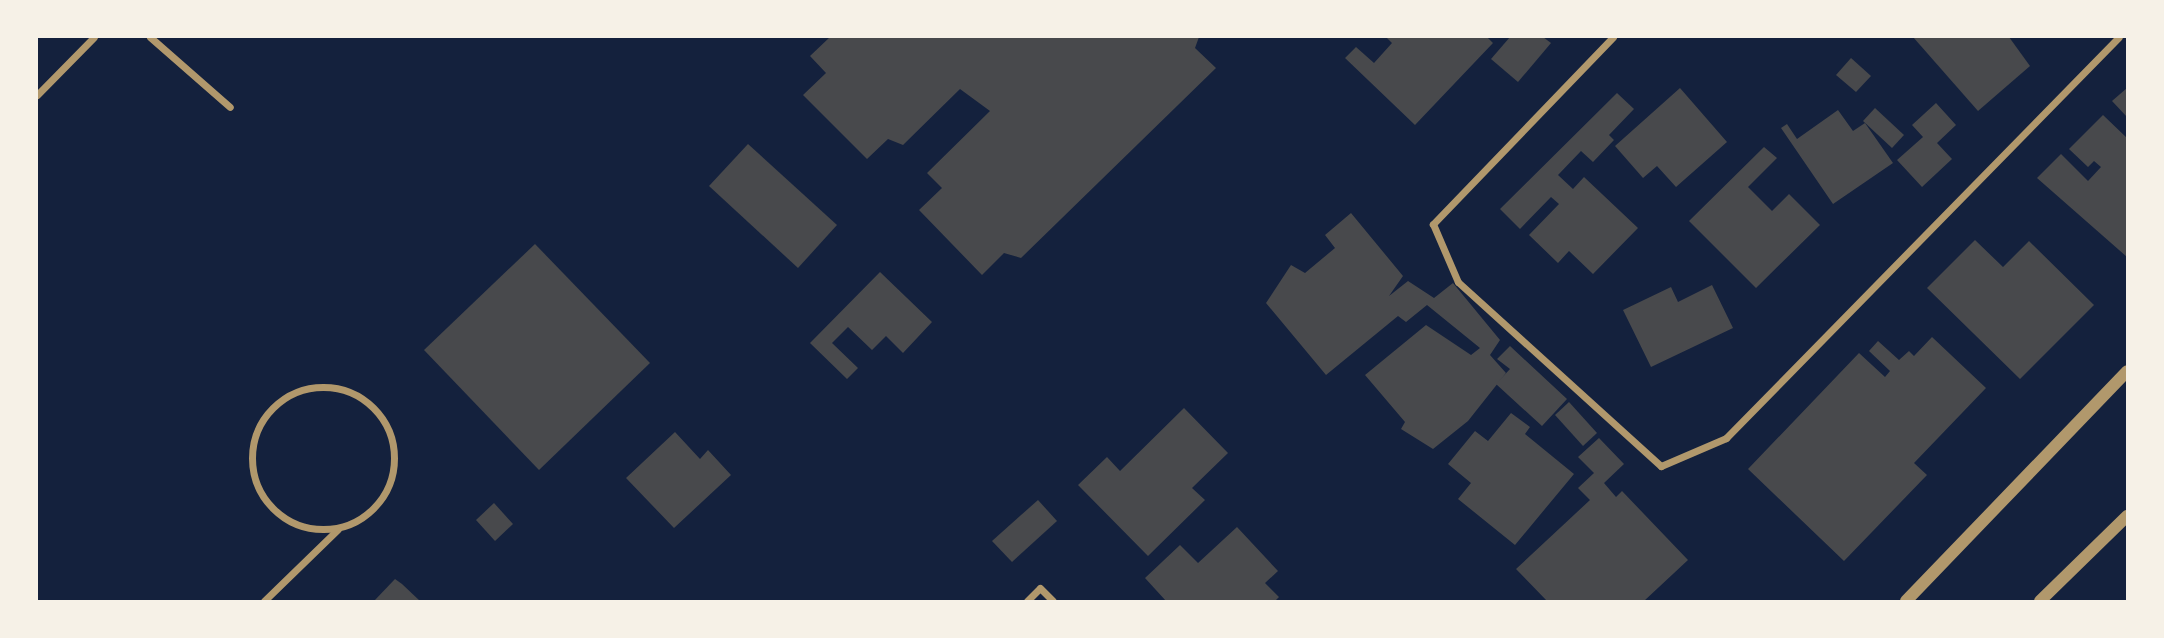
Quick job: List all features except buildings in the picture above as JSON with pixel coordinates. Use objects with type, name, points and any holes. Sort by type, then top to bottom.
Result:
[{"type":"street","points":[[37,95],[94,37]]},
{"type":"street","points":[[150,37],[230,107]]},
{"type":"street","points":[[1613,37],[1433,224],[1458,282],[1661,466],[1726,438],[2119,37]]},
{"type":"street","points":[[1906,601],[2127,371]]},
{"type":"street","points":[[264,601],[338,529],[376,509],[394,477],[394,436],[384,417],[340,387],[291,392],[260,421],[251,448],[252,474],[262,497],[289,523],[338,529]]},
{"type":"street","points":[[2040,601],[2127,516]]},
{"type":"street","points":[[1027,601],[1040,589],[1053,601]]}]
